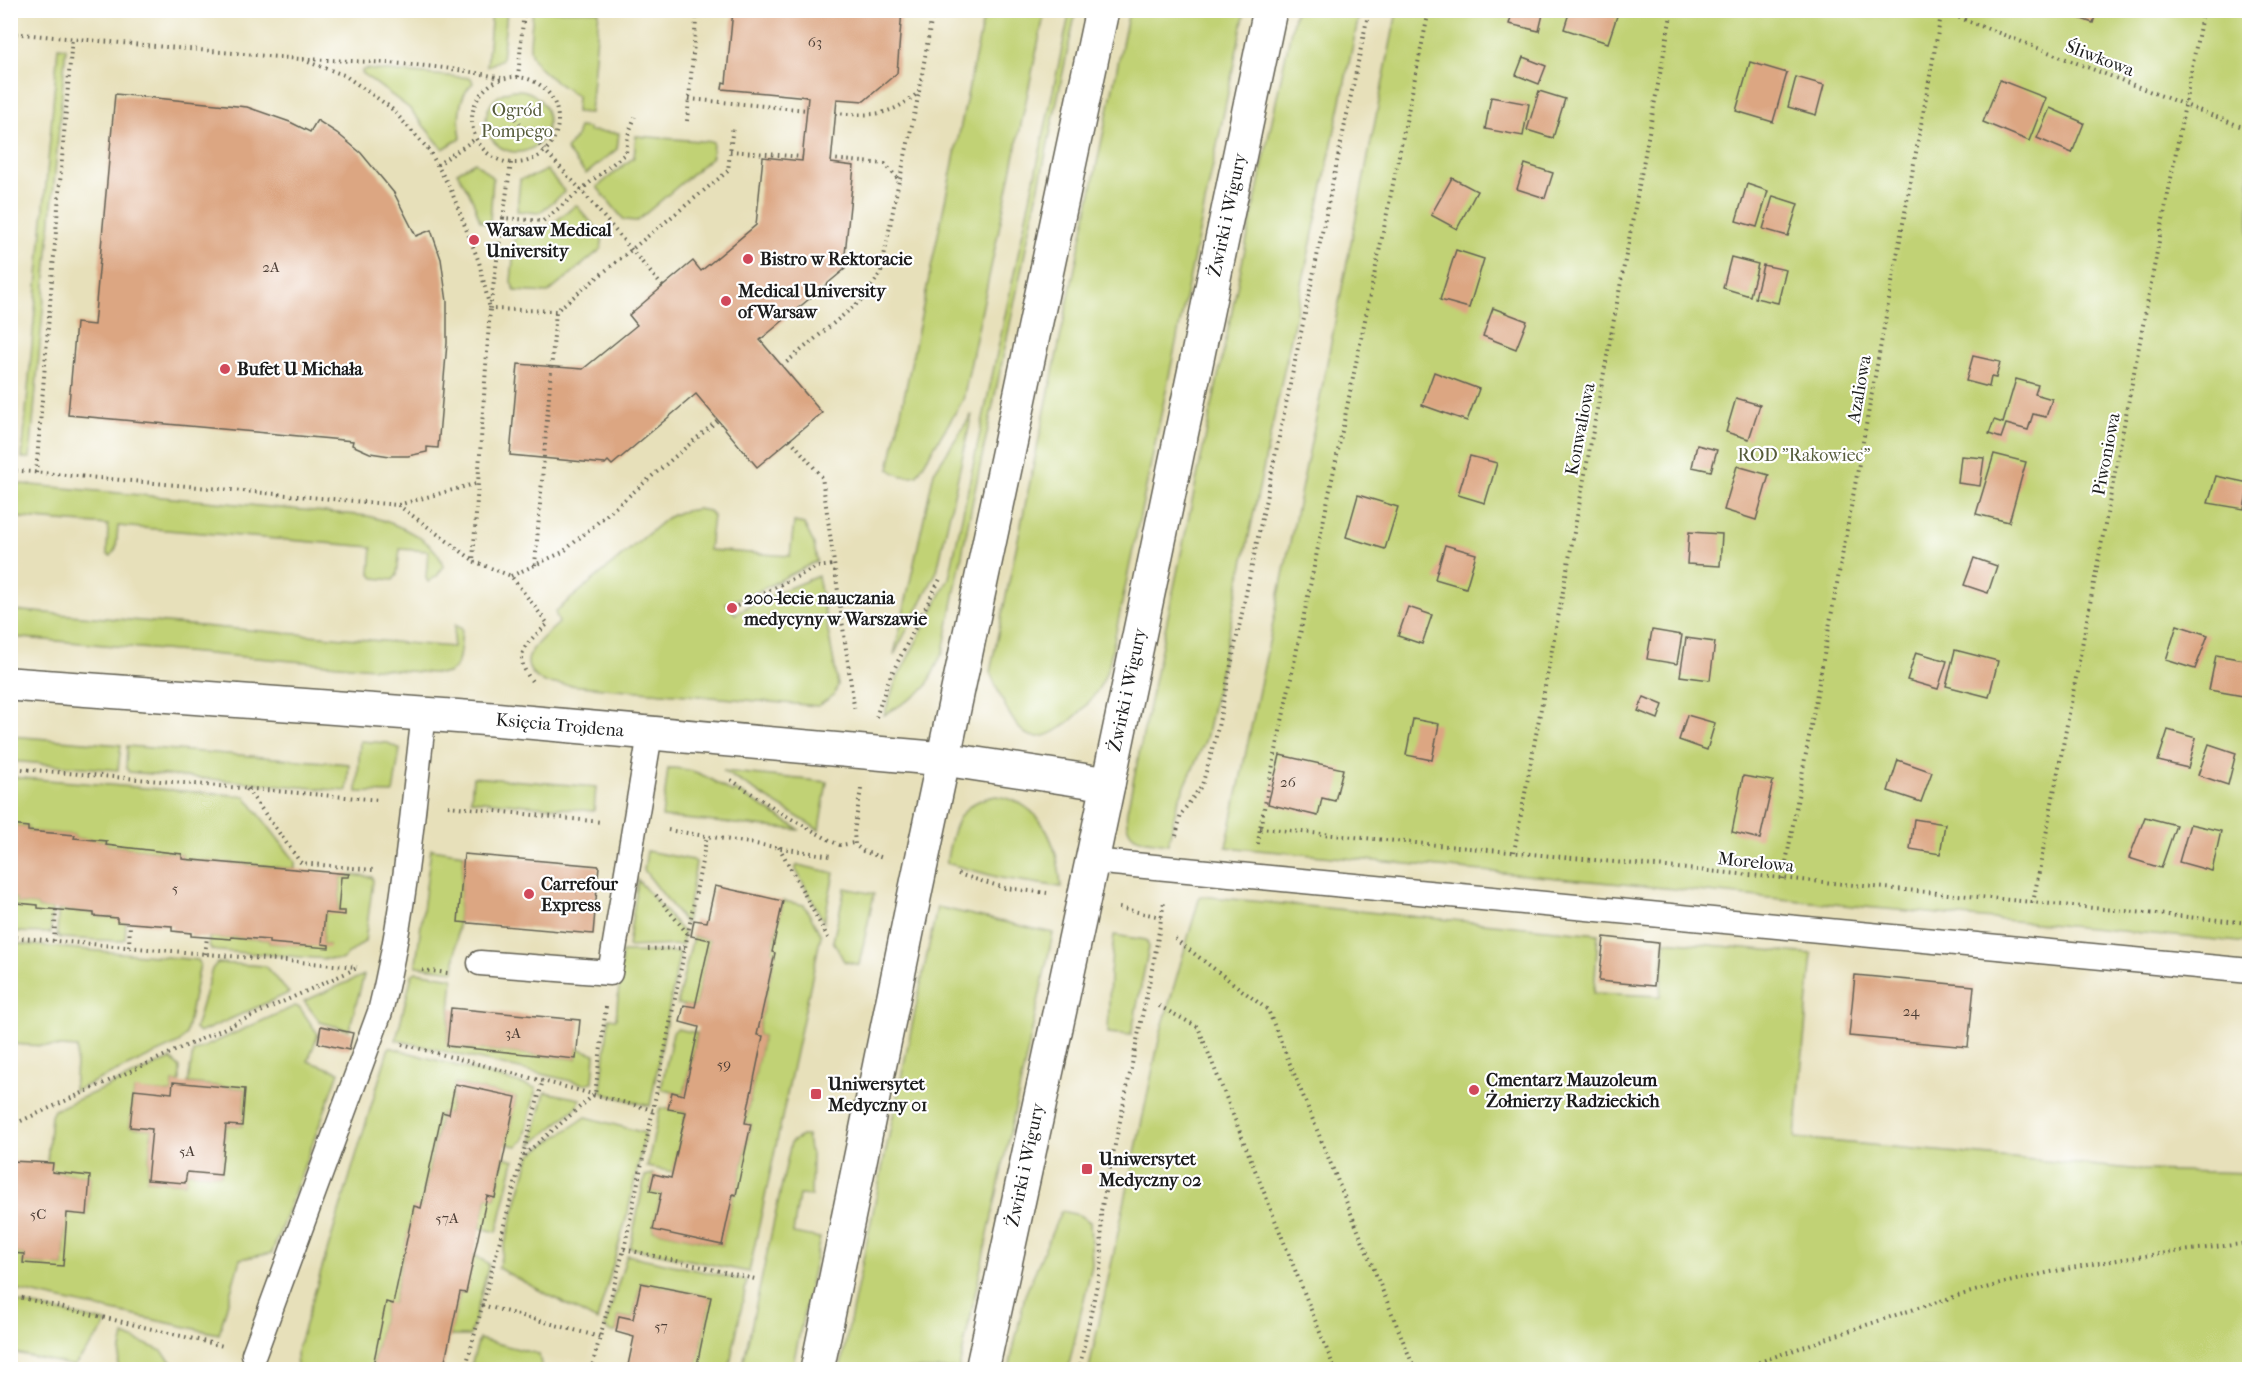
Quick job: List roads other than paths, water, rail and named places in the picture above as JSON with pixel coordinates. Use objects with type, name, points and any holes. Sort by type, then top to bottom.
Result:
[{"type":"main road","points":[[817,1370],[916,888],[1102,10]]},
{"type":"main road","name":"Żwirki i Wigury","points":[[982,1370],[1092,861],[1270,10]]},
{"type":"main road","name":"Księcia Trojdena","points":[[10,684],[424,714],[944,759],[1107,784]]},
{"type":"lane","points":[[254,1354],[380,1012],[400,914],[424,714]]},
{"type":"lane","points":[[480,963],[610,973],[650,734]]},
{"type":"lane","points":[[1092,861],[2250,971]]},
{"type":"place","name":"Warsaw Medical University","points":[[474,240]]},
{"type":"place","name":"Bistro w Rektoracie","points":[[748,259]]},
{"type":"place","name":"Medical University of Warsaw","points":[[726,301]]},
{"type":"place","name":"Bufet U Michała","points":[[225,369]]},
{"type":"place","name":"200-lecie nauczania medycyny w Warszawie","points":[[732,608]]},
{"type":"place","name":"Carrefour Express","points":[[529,894]]},
{"type":"place","name":"Cmentarz Mauzoleum Żołnierzy Radzieckich","points":[[1474,1090]]},
{"type":"place","name":"Uniwersytet Medyczny 01","points":[[816,1094]]},
{"type":"place","name":"Uniwersytet Medyczny 02","points":[[1087,1169]]},
{"type":"park label","name":"Ogród Pompego","points":[[517,120]]},
{"type":"park label","name":"ROD \"Rakowiec\"","points":[[1804,455]]}]
